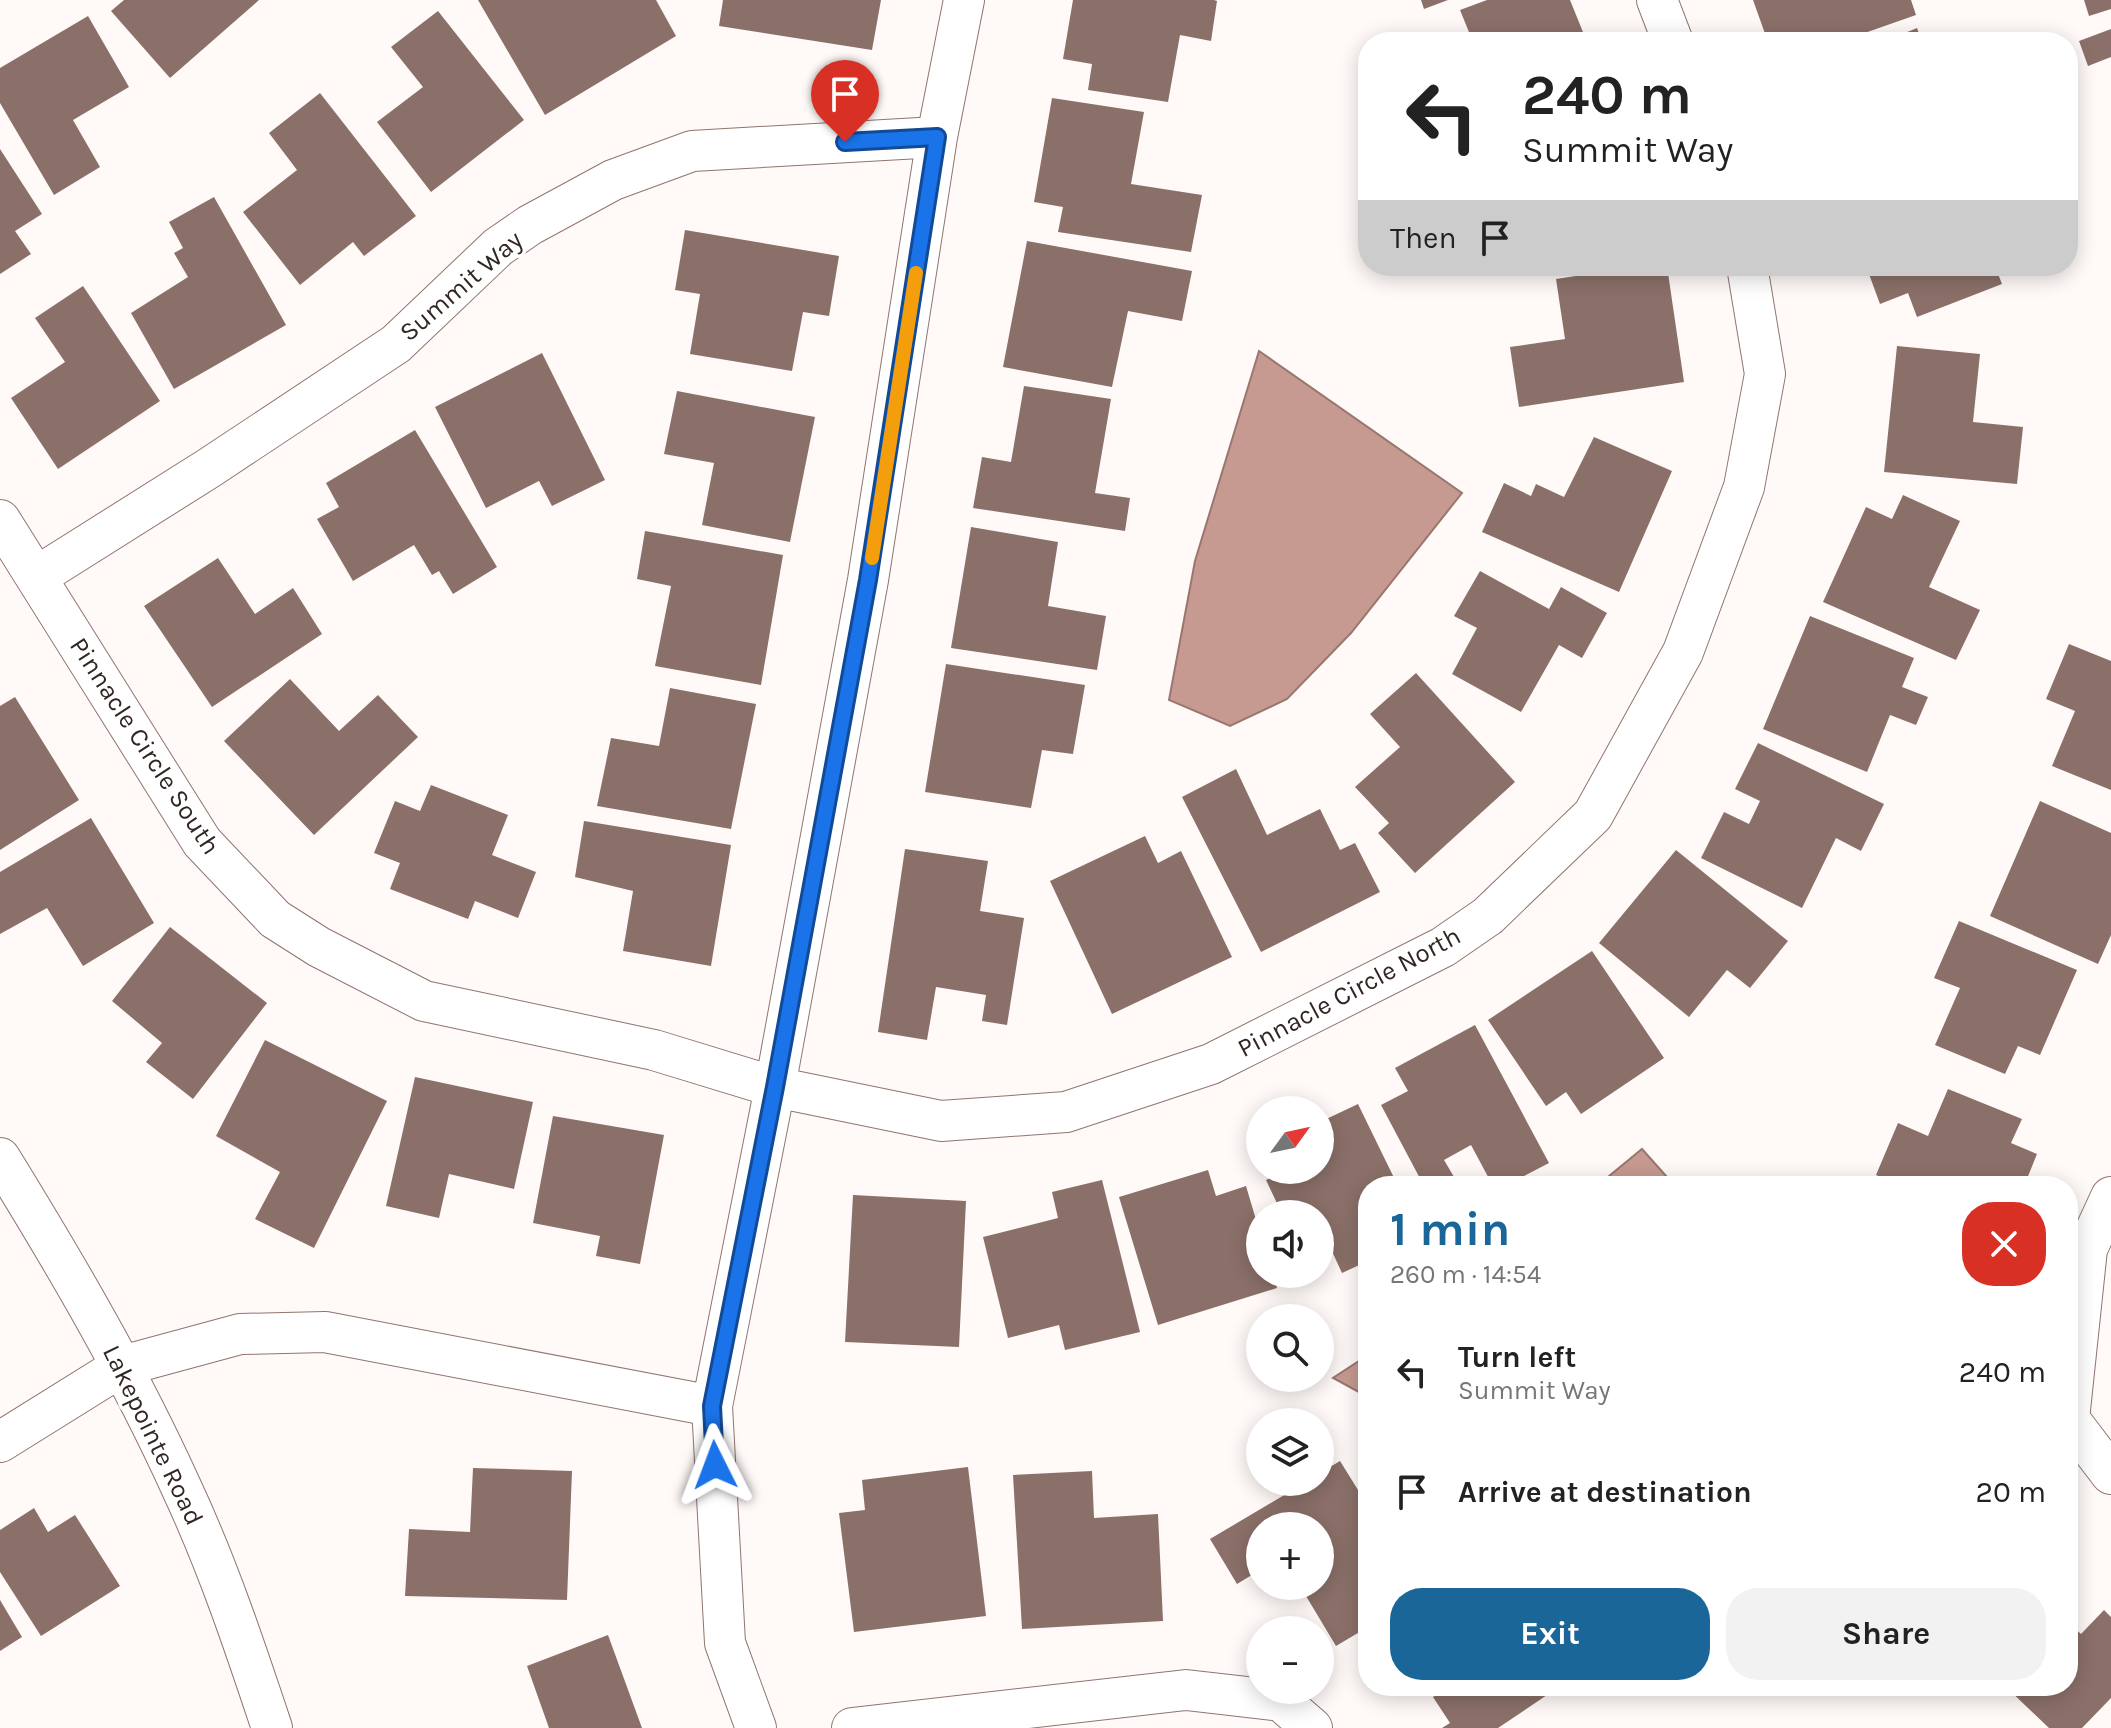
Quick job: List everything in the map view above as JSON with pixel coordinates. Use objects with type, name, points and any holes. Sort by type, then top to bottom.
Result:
[{"type":"street","points":[[756,1728],[725,1643],[712,1406],[775,1087],[868,580],[937,137],[964,0]]},
{"type":"street","points":[[1657,0],[1669,32]]},
{"type":"street","name":"Summit Way","points":[[36,577],[209,468],[396,344],[498,247],[530,225],[613,180],[692,151],[937,137]]},
{"type":"street","name":"Pinnacle Circle North","points":[[775,1087],[941,1121],[1066,1112],[1211,1064],[1443,947],[1488,916],[1593,815],[1683,652],[1744,487],[1765,374],[1749,276]]},
{"type":"street","name":"Pinnacle Circle South","points":[[0,520],[202,842],[275,919],[319,947],[424,1001],[654,1050],[775,1087]]},
{"type":"street","name":"Lakepointe Road","points":[[0,1158],[122,1366],[183,1490],[241,1635],[272,1728]]},
{"type":"street","points":[[2078,1334],[2087,1249],[2111,1197]]},
{"type":"street","points":[[0,1442],[122,1366],[240,1334],[325,1332],[712,1406]]},
{"type":"street","points":[[2078,1431],[2111,1474]]},
{"type":"street","points":[[852,1728],[1186,1690],[1281,1701],[1312,1728]]},
{"type":"shaded area","points":[[1259,351],[1462,493],[1351,633],[1287,699],[1230,726],[1169,700],[1195,561]]},
{"type":"shaded area","points":[[1642,1149],[1666,1176],[1609,1176]]},
{"type":"shaded area","points":[[1358,1362],[1358,1392],[1334,1377]]},
{"type":"building","points":[[124,0],[259,0],[170,78],[111,11]]},
{"type":"building","points":[[478,0],[656,0],[676,36],[545,115]]},
{"type":"building","points":[[723,0],[881,0],[872,50],[719,26]]},
{"type":"building","points":[[1073,0],[1217,1],[1211,41],[1180,35],[1168,102],[1088,90],[1092,64],[1063,59]]},
{"type":"building","points":[[1421,0],[1448,0],[1424,9]]},
{"type":"building","points":[[1487,0],[1570,0],[1583,32],[1469,32],[1460,10]]},
{"type":"building","points":[[1753,0],[1911,0],[1916,15],[1868,32],[1764,32]]},
{"type":"building","points":[[2084,0],[2111,0],[2111,9],[2089,16]]},
{"type":"building","points":[[438,11],[524,120],[431,192],[377,122],[423,87],[391,47]]},
{"type":"building","points":[[88,16],[129,87],[73,120],[100,167],[54,195],[0,103],[0,68]]},
{"type":"building","points":[[2111,29],[2111,57],[2088,66],[2079,41]]},
{"type":"building","points":[[320,93],[416,216],[364,256],[353,242],[300,285],[243,212],[297,170],[269,133]]},
{"type":"building","points":[[1052,98],[1144,112],[1131,184],[1202,195],[1191,252],[1058,232],[1063,207],[1034,202]]},
{"type":"building","points":[[0,149],[42,214],[15,231],[31,254],[0,274]]},
{"type":"building","points":[[214,197],[286,325],[174,389],[131,313],[188,277],[174,253],[183,248],[169,222]]},
{"type":"building","points":[[685,230],[839,256],[829,316],[803,312],[792,371],[690,354],[700,294],[675,290]]},
{"type":"building","points":[[1027,241],[1192,271],[1182,321],[1128,311],[1112,387],[1003,367]]},
{"type":"building","points":[[1576,276],[1668,276],[1684,382],[1519,407],[1510,347],[1565,339],[1556,279]]},
{"type":"building","points":[[1870,276],[1999,276],[2002,284],[1917,317],[1908,293],[1880,304]]},
{"type":"building","points":[[83,286],[160,401],[58,469],[11,398],[65,362],[35,318]]},
{"type":"building","points":[[1897,346],[1980,354],[1973,422],[2023,427],[2017,484],[1884,472]]},
{"type":"building","points":[[542,353],[605,480],[552,506],[539,481],[486,508],[435,407]]},
{"type":"building","points":[[1024,386],[1111,399],[1095,493],[1130,498],[1125,531],[973,508],[982,457],[1011,462]]},
{"type":"building","points":[[677,391],[815,417],[790,542],[702,525],[714,463],[664,454]]},
{"type":"building","points":[[415,430],[497,567],[453,594],[439,571],[432,575],[414,545],[353,581],[317,519],[339,507],[326,483]]},
{"type":"building","points":[[1594,437],[1672,471],[1619,592],[1482,532],[1504,483],[1531,496],[1536,484],[1564,497]]},
{"type":"building","points":[[1903,495],[1960,521],[1929,587],[1980,610],[1956,660],[1823,602],[1866,507],[1892,519]]},
{"type":"building","points":[[971,527],[1058,542],[1048,606],[1106,616],[1097,670],[951,648]]},
{"type":"building","points":[[645,531],[783,555],[761,685],[655,666],[671,586],[637,579]]},
{"type":"building","points":[[218,558],[255,614],[293,588],[322,634],[212,707],[144,606]]},
{"type":"building","points":[[1480,571],[1549,609],[1561,587],[1607,613],[1582,658],[1559,645],[1521,712],[1452,674],[1477,628],[1454,616]]},
{"type":"building","points":[[1810,616],[1914,658],[1902,687],[1928,697],[1916,725],[1890,715],[1867,772],[1763,729]]},
{"type":"building","points":[[2069,644],[2111,661],[2111,790],[2052,766],[2075,711],[2046,699]]},
{"type":"building","points":[[946,664],[1085,685],[1073,754],[1042,750],[1031,808],[925,792]]},
{"type":"building","points":[[1416,673],[1515,782],[1415,873],[1378,833],[1389,823],[1355,787],[1400,747],[1370,714]]},
{"type":"building","points":[[290,679],[339,731],[378,695],[418,737],[314,835],[224,741]]},
{"type":"building","points":[[670,688],[756,704],[731,829],[597,806],[611,738],[659,746]]},
{"type":"building","points":[[15,697],[79,800],[0,850],[0,706]]},
{"type":"building","points":[[1758,743],[1884,804],[1861,851],[1836,838],[1802,908],[1701,858],[1724,812],[1749,824],[1760,801],[1735,789]]},
{"type":"building","points":[[1236,769],[1267,835],[1320,809],[1340,850],[1355,843],[1380,892],[1261,952],[1182,797]]},
{"type":"building","points":[[431,785],[508,815],[492,855],[536,872],[518,918],[475,901],[468,919],[390,889],[400,863],[374,853],[395,801],[420,811]]},
{"type":"building","points":[[2040,801],[2111,833],[2111,935],[2098,964],[1990,916]]},
{"type":"building","points":[[91,818],[154,923],[83,966],[47,908],[0,934],[0,872]]},
{"type":"building","points":[[584,821],[731,845],[711,966],[623,951],[633,891],[575,877]]},
{"type":"building","points":[[1145,836],[1158,863],[1181,851],[1232,957],[1112,1014],[1050,881]]},
{"type":"building","points":[[905,849],[988,861],[980,911],[1024,918],[1007,1025],[982,1021],[986,995],[936,987],[927,1040],[878,1032]]},
{"type":"building","points":[[1676,850],[1788,941],[1750,988],[1727,970],[1689,1017],[1599,943]]},
{"type":"building","points":[[1959,921],[2077,970],[2040,1055],[2018,1046],[2005,1074],[1935,1045],[1960,988],[1934,978]]},
{"type":"building","points":[[170,927],[267,1003],[193,1099],[146,1062],[162,1043],[112,1001]]},
{"type":"building","points":[[1592,951],[1664,1058],[1581,1114],[1566,1092],[1546,1106],[1488,1020]]},
{"type":"building","points":[[1475,1025],[1549,1163],[1524,1176],[1488,1176],[1471,1145],[1444,1160],[1453,1176],[1419,1176],[1381,1105],[1408,1091],[1395,1068]]},
{"type":"building","points":[[265,1040],[387,1101],[314,1248],[255,1219],[280,1172],[216,1136]]},
{"type":"building","points":[[415,1077],[533,1102],[514,1189],[449,1174],[439,1218],[386,1206]]},
{"type":"building","points":[[1948,1089],[2022,1119],[2011,1143],[2037,1154],[2028,1176],[1876,1175],[1898,1123],[1928,1136]]},
{"type":"building","points":[[1358,1104],[1393,1176],[1358,1176],[1358,1266],[1342,1273],[1334,1256],[1334,1200],[1275,1200],[1268,1184],[1334,1184],[1334,1115]]},
{"type":"building","points":[[553,1116],[664,1135],[640,1264],[596,1256],[600,1236],[533,1223]]},
{"type":"building","points":[[1208,1170],[1216,1196],[1246,1186],[1250,1200],[1246,1200],[1246,1288],[1277,1288],[1158,1325],[1119,1197]]},
{"type":"building","points":[[1102,1180],[1140,1332],[1065,1350],[1059,1325],[1008,1338],[983,1237],[1058,1218],[1052,1192]]},
{"type":"building","points":[[853,1195],[966,1201],[959,1347],[845,1342]]},
{"type":"building","points":[[1340,1461],[1358,1490],[1358,1633],[1336,1646],[1334,1616],[1318,1616],[1308,1600],[1334,1600],[1334,1512],[1255,1512],[1282,1496],[1334,1496],[1334,1465]]},
{"type":"building","points":[[968,1467],[986,1616],[854,1632],[839,1513],[865,1510],[862,1480]]},
{"type":"building","points":[[473,1468],[572,1471],[567,1600],[405,1596],[409,1529],[470,1532]]},
{"type":"building","points":[[1092,1471],[1094,1518],[1158,1514],[1163,1621],[1022,1629],[1013,1475]]},
{"type":"building","points":[[34,1508],[48,1532],[75,1515],[120,1586],[41,1636],[0,1572],[0,1530]]},
{"type":"building","points":[[1246,1518],[1246,1579],[1237,1584],[1210,1539]]},
{"type":"building","points":[[0,1600],[22,1637],[0,1651]]},
{"type":"building","points":[[2104,1610],[2111,1617],[2111,1698],[2082,1728],[2049,1728],[2015,1696],[2078,1696],[2078,1631],[2081,1634]]},
{"type":"building","points":[[608,1635],[642,1728],[549,1728],[527,1666]]},
{"type":"building","points":[[1546,1696],[1498,1728],[1442,1728],[1450,1723],[1433,1697]]},
{"type":"slow traffic","points":[[872,558],[916,273]]},
{"type":"route","points":[[715,1465],[712,1406],[775,1087],[868,580],[937,137],[845,142]]}]
